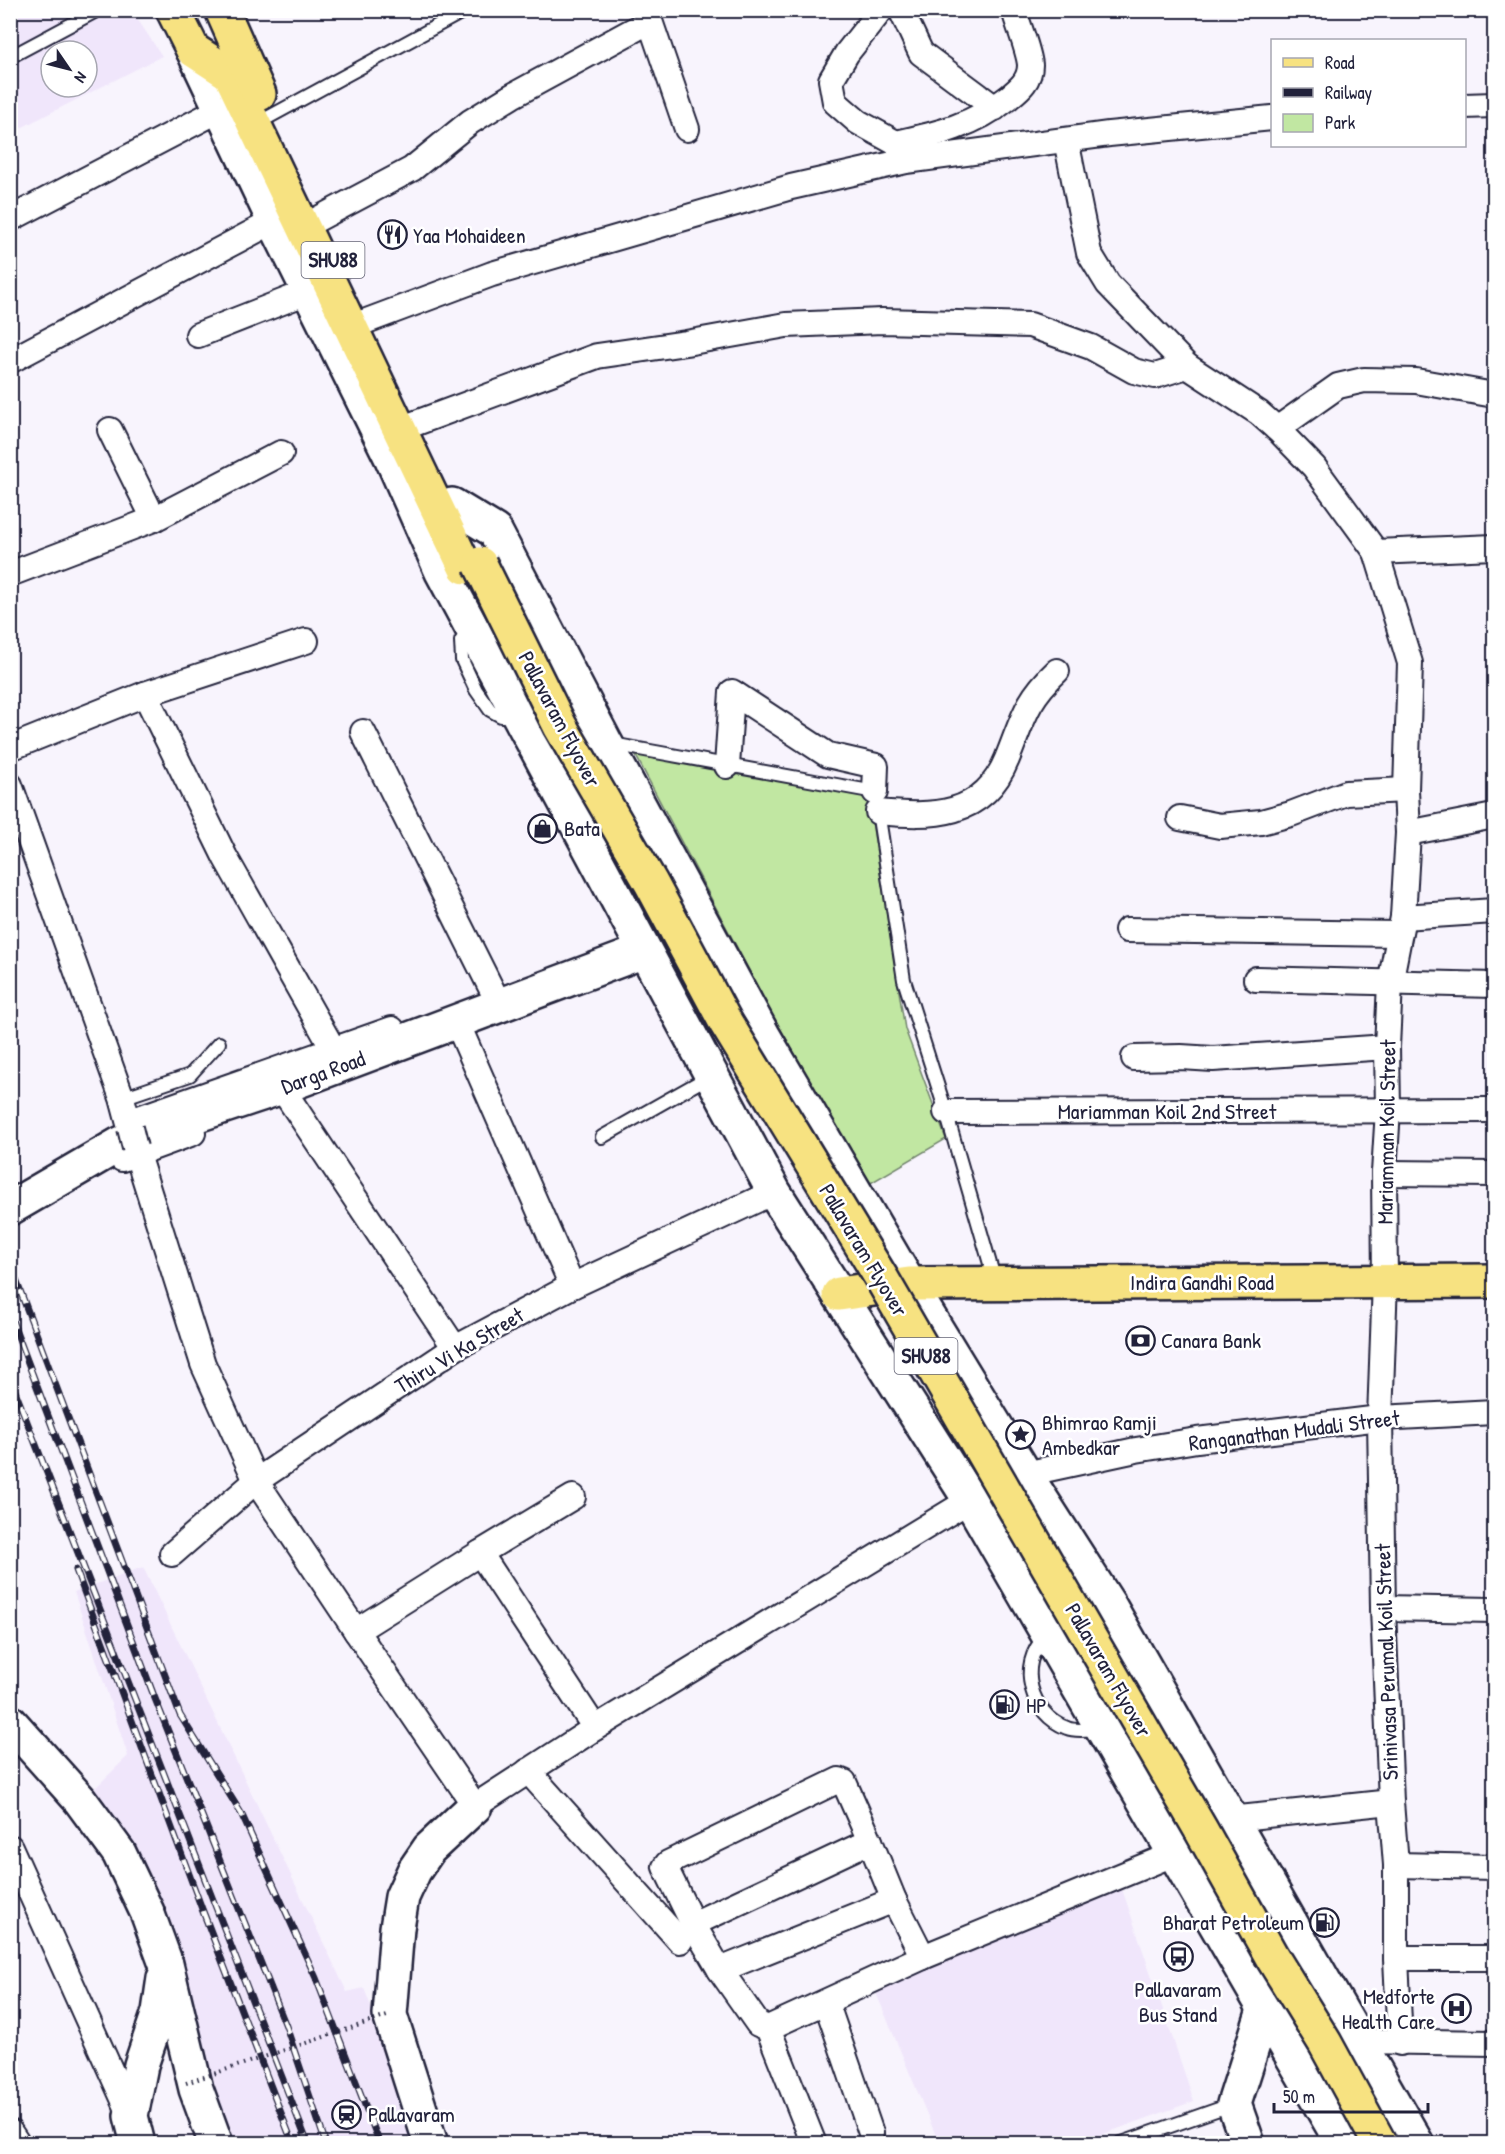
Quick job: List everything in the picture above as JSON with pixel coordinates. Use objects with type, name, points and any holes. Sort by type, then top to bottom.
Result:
[{"type":"main road","name":"SHU88","points":[[173,10],[194,50],[230,74],[446,509]]},
{"type":"main road","name":"SHU88","points":[[222,10],[314,221],[364,322],[446,509]]},
{"type":"main road","name":"Pallavaram Flyover","points":[[446,509],[546,728],[1045,1594],[1292,2014],[1365,2144]]},
{"type":"main road","name":"Pallavaram Flyover","points":[[473,565],[560,726],[651,883],[726,1023],[882,1279],[1202,1830],[1272,1957],[1325,2043],[1380,2144]]},
{"type":"main road","name":"Indira Gandhi Road","points":[[839,1294],[909,1284],[995,1282],[1494,1281]]},
{"type":"street","points":[[881,10],[848,53],[831,80],[835,102],[858,122],[896,143],[927,137],[972,122],[1025,84],[1030,65],[1014,10]]},
{"type":"street","points":[[901,10],[921,53],[994,108]]},
{"type":"street","points":[[314,221],[412,169],[470,122],[504,101],[650,21],[687,129]]},
{"type":"street","points":[[194,50],[274,221],[392,459],[442,572],[774,1192],[970,1500],[1343,2144]]},
{"type":"street","points":[[1466,106],[1494,105]]},
{"type":"street","points":[[10,219],[221,109]]},
{"type":"street","points":[[364,322],[492,274],[791,187],[906,161],[1271,117]]},
{"type":"street","name":"Mariamman Koil Street","points":[[1066,140],[1089,253],[1108,284],[1187,366],[1259,413],[1314,467],[1376,552],[1410,663],[1406,790],[1408,833],[1400,926],[1390,983],[1387,1047],[1388,1110],[1384,1173],[1384,1281]]},
{"type":"street","points":[[10,361],[274,221]]},
{"type":"street","points":[[198,335],[310,291]]},
{"type":"street","points":[[408,426],[597,356],[786,325],[882,321],[1030,324],[1091,347],[1134,371],[1155,376],[1187,366]]},
{"type":"street","points":[[1277,429],[1338,386],[1364,380],[1416,381],[1494,395]]},
{"type":"street","points":[[110,430],[154,519]]},
{"type":"street","points":[[10,574],[154,519],[281,453]]},
{"type":"street","points":[[446,509],[495,531],[604,742],[763,1035],[909,1284],[1025,1474],[1109,1605],[1416,2144]]},
{"type":"street","points":[[1376,552],[1494,547]]},
{"type":"street","points":[[10,748],[145,694],[306,641]]},
{"type":"street","points":[[727,766],[732,692],[828,755],[876,766],[876,802],[933,814],[960,809],[982,795],[996,780],[1028,707],[1040,687],[1057,671]]},
{"type":"street","points":[[145,694],[225,857],[333,1049]]},
{"type":"street","points":[[363,732],[507,996]]},
{"type":"street","points":[[10,785],[122,1098],[132,1138],[202,1364],[256,1480],[475,1806]]},
{"type":"street","points":[[1180,818],[1220,826],[1261,822],[1291,814],[1346,793],[1406,790]]},
{"type":"street","points":[[1408,833],[1494,816]]},
{"type":"street","points":[[1127,930],[1400,926],[1494,911]]},
{"type":"street","name":"Darga Road","points":[[10,1208],[120,1143],[146,1132],[282,1087],[507,996],[644,951]]},
{"type":"street","points":[[1256,979],[1494,985]]},
{"type":"street","points":[[10,1190],[132,1138],[204,1095],[333,1049],[507,996]]},
{"type":"street","points":[[44,1203],[114,1162],[132,1138],[289,1099],[496,1023],[507,996]]},
{"type":"street","points":[[462,1034],[572,1286]]},
{"type":"street","points":[[1134,1058],[1213,1059],[1387,1047]]},
{"type":"street","points":[[289,1099],[455,1348]]},
{"type":"street","name":"Mariamman Koil 2nd Street","points":[[946,1112],[1494,1110]]},
{"type":"street","points":[[1384,1173],[1494,1174]]},
{"type":"street","name":"Thiru Vi Ka Street","points":[[172,1554],[256,1480],[455,1348],[572,1286],[774,1192]]},
{"type":"street","name":"Srinivasa Perumal Koil Street","points":[[1384,1281],[1380,1418],[1383,1608],[1391,1802],[1396,1865],[1396,1958],[1400,2043]]},
{"type":"street","name":"Ranganathan Mudali Street","points":[[1025,1474],[1136,1450],[1197,1440],[1380,1418],[1494,1412]]},
{"type":"street","points":[[356,1631],[573,1497]]},
{"type":"street","points":[[431,2144],[390,2015],[397,1928],[402,1897],[414,1871],[429,1850],[475,1806],[595,1728],[970,1500]]},
{"type":"street","points":[[480,1553],[595,1728]]},
{"type":"street","points":[[1383,1608],[1494,1610]]},
{"type":"street","points":[[10,1722],[80,1800],[119,1853],[147,1912],[166,1964],[196,2089],[216,2144]]},
{"type":"street","points":[[528,1772],[687,1933],[720,1970],[758,2024],[768,2028],[923,1957],[1176,1853]]},
{"type":"street","points":[[687,1933],[665,1867],[668,1863],[839,1780],[844,1782],[894,1900],[923,1957]]},
{"type":"street","points":[[1230,1819],[1391,1802]]},
{"type":"street","points":[[687,1933],[870,1841]]},
{"type":"street","points":[[10,1847],[134,2130]]},
{"type":"street","points":[[1396,1865],[1494,1867]]},
{"type":"street","points":[[720,1970],[894,1900]]},
{"type":"street","points":[[1396,1958],[1494,1958]]},
{"type":"street","points":[[134,2130],[141,2065],[159,2012],[166,1964]]},
{"type":"street","points":[[1248,2144],[1234,2104],[1265,2007],[1319,1975]]},
{"type":"street","points":[[826,2002],[872,2133]]},
{"type":"street","points":[[768,2028],[814,2144]]},
{"type":"street","points":[[1359,2041],[1494,2043]]},
{"type":"street","points":[[10,2132],[18,2144]]},
{"type":"lane","points":[[10,57],[98,10]]},
{"type":"lane","points":[[269,117],[466,10]]},
{"type":"lane","points":[[604,742],[727,766],[876,802],[904,980],[946,1112],[995,1282]]},
{"type":"lane","points":[[122,1098],[190,1075],[219,1043]]},
{"type":"lane","points":[[190,1075],[204,1095]]},
{"type":"lane","points":[[602,1137],[711,1075]]},
{"type":"lane","points":[[1048,1634],[1040,1642],[1030,1665],[1029,1682],[1040,1708],[1052,1720],[1069,1730],[1104,1729]]},
{"type":"lane","points":[[1119,2144],[1234,2104]]},
{"type":"path","points":[[186,2083],[390,2015]]},
{"type":"shaded area","points":[[11,11],[132,11],[162,56],[99,88],[99,39],[39,39],[39,99],[78,99],[11,133]]},
{"type":"shaded area","points":[[143,1567],[347,1992],[364,1988],[422,2143],[233,2143],[152,1882],[89,1794],[128,1756],[74,1592]]},
{"type":"shaded area","points":[[1121,1886],[1194,2101],[1079,2143],[939,2143],[874,1988]]},
{"type":"green space","points":[[635,754],[868,797],[905,1029],[946,1139],[869,1184],[771,1012]]},
{"type":"railway","points":[[10,1264],[180,1715],[241,1813],[316,1978],[380,2144]]},
{"type":"railway","points":[[10,1315],[154,1696],[286,2026],[326,2144]]},
{"type":"railway","points":[[10,1378],[308,2144]]},
{"type":"railway","points":[[76,1570],[202,1909],[293,2144]]},
{"type":"place","name":"Yaa Mohaideen","points":[[392,235]]},
{"type":"place","name":"Bata","points":[[543,828]]},
{"type":"place","name":"Canara Bank","points":[[1140,1340]]},
{"type":"place","name":"Bhimrao Ramji Ambedkar","points":[[1021,1435]]},
{"type":"place","name":"HP","points":[[1005,1705]]},
{"type":"place","name":"Bharat Petroleum","points":[[1325,1922]]},
{"type":"place","name":"Pallavaram Bus Stand","points":[[1178,1957]]},
{"type":"place","name":"Medforte Health Care","points":[[1456,2009]]},
{"type":"place","name":"Pallavaram","points":[[347,2114]]}]
